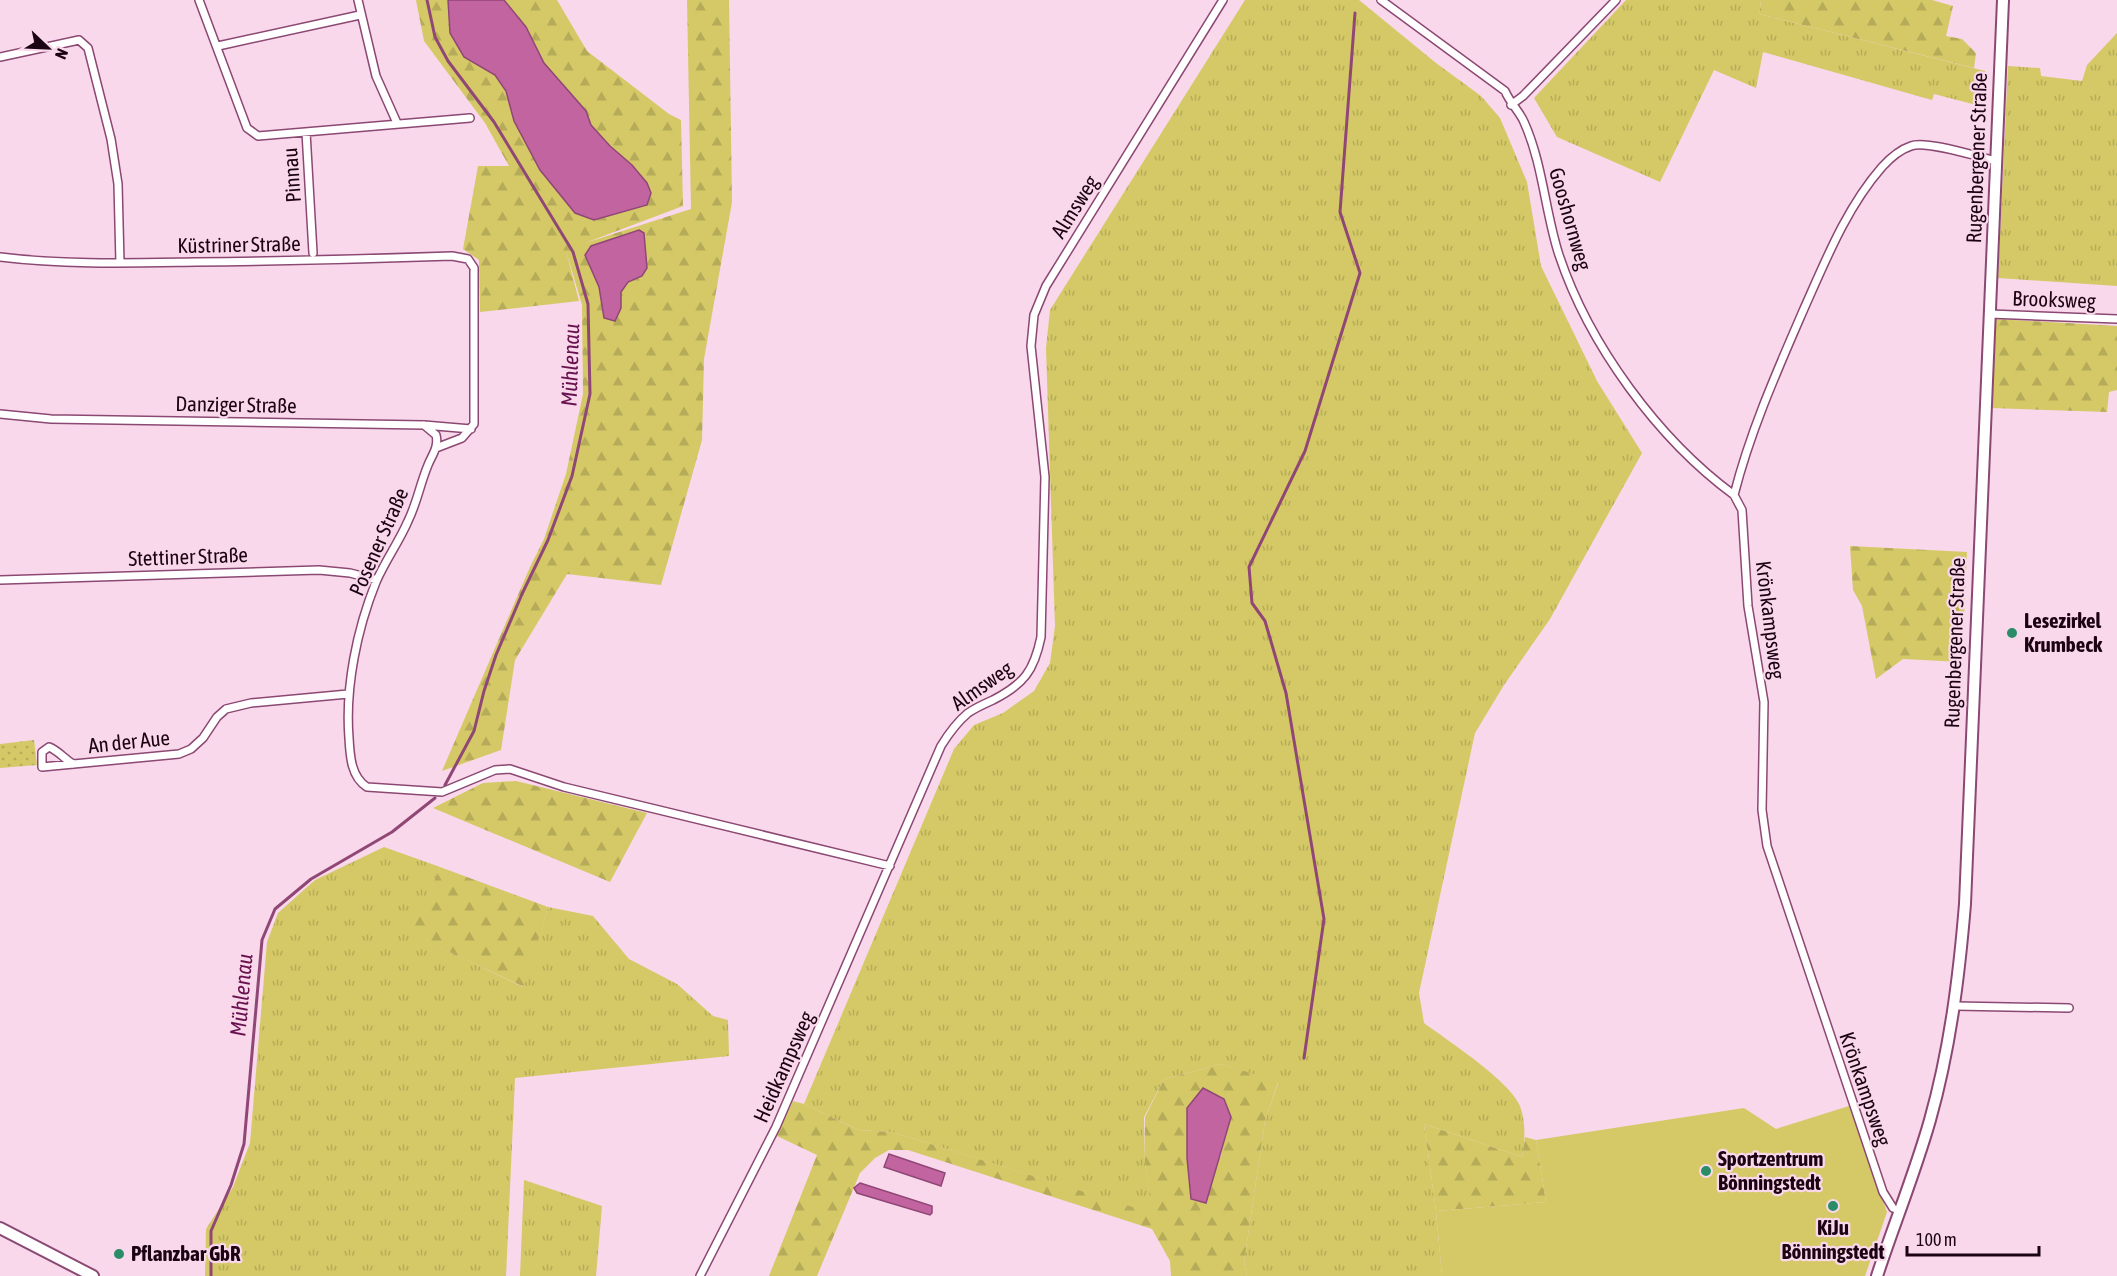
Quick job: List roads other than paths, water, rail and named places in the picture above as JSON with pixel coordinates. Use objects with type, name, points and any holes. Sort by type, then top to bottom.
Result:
[{"type":"main road","name":"Rugenbergener Straße","points":[[1877,1276],[1930,1121],[1955,1006],[1965,904],[2003,0]]},
{"type":"main road","points":[[0,1228],[93,1276]]},
{"type":"street","points":[[199,0],[247,128],[258,136],[470,118]]},
{"type":"street","points":[[358,0],[376,76],[397,123]]},
{"type":"street","name":"Almsweg","points":[[890,866],[941,746],[953,726],[969,712],[1012,690],[1029,673],[1037,657],[1041,637],[1045,500],[1031,346],[1034,315],[1046,286],[1223,0]]},
{"type":"street","name":"Gooshornweg","points":[[1381,0],[1505,92],[1511,105],[1524,120],[1536,157],[1559,254],[1582,310],[1618,374],[1678,445],[1714,480],[1734,495]]},
{"type":"street","points":[[1511,105],[1523,96],[1616,0]]},
{"type":"street","points":[[218,46],[360,15]]},
{"type":"street","points":[[0,57],[79,40],[90,52],[111,139],[118,184],[120,263]]},
{"type":"street","name":"Pinnau","points":[[306,132],[313,253]]},
{"type":"street","points":[[1734,495],[1755,428],[1788,345],[1822,269],[1856,204],[1881,168],[1897,152],[1915,144],[1941,147],[1996,161]]},
{"type":"street","name":"Küstriner Straße","points":[[0,257],[120,263],[314,261],[452,256],[468,259],[474,268],[475,417],[471,429]]},
{"type":"street","name":"Brooksweg","points":[[1990,314],[2117,319]]},
{"type":"street","name":"Danziger Straße","points":[[0,414],[51,419],[424,425],[471,429]]},
{"type":"street","points":[[424,425],[436,435],[436,448],[462,438],[471,429]]},
{"type":"street","name":"Posener Straße","points":[[436,448],[409,520],[377,580],[367,610],[348,694],[348,736],[351,760],[360,782],[367,787],[442,792],[495,770],[510,769],[564,787],[890,866]]},
{"type":"street","name":"Krönkampsweg","points":[[1734,495],[1742,510],[1748,606],[1764,702],[1762,810],[1767,846],[1883,1192],[1893,1208],[1899,1210]]},
{"type":"street","name":"Stettiner Straße","points":[[0,580],[319,570],[350,573],[377,580]]},
{"type":"street","name":"An der Aue","points":[[73,764],[63,758],[58,750],[49,747],[42,752],[42,767],[179,754],[191,749],[203,738],[217,717],[226,709],[251,702],[348,694]]},
{"type":"street","name":"Heidkampsweg","points":[[700,1276],[774,1131],[890,866]]},
{"type":"street","points":[[1955,1006],[2069,1008]]},
{"type":"waterway","name":"Mühlenau","points":[[427,0],[435,37],[448,61],[494,122],[573,252],[588,304],[590,394],[572,476],[548,540],[496,655],[474,731],[445,785]]},
{"type":"waterway","points":[[1304,1058],[1324,919],[1286,693],[1265,621],[1252,603],[1249,567],[1305,451],[1360,273],[1340,212],[1355,13]]},
{"type":"waterway","name":"Mühlenau","points":[[211,1276],[211,1231],[231,1185],[244,1144],[262,940],[275,909],[311,879],[392,832],[435,798]]},
{"type":"place","name":"Lesezirkel Krumbeck","points":[[2012,633]]},
{"type":"place","name":"Sportzentrum Bönningstedt","points":[[1706,1171]]},
{"type":"place","name":"KiJu Bönningstedt","points":[[1833,1206]]},
{"type":"place","name":"Pflanzbar GbR","points":[[119,1254]]}]
